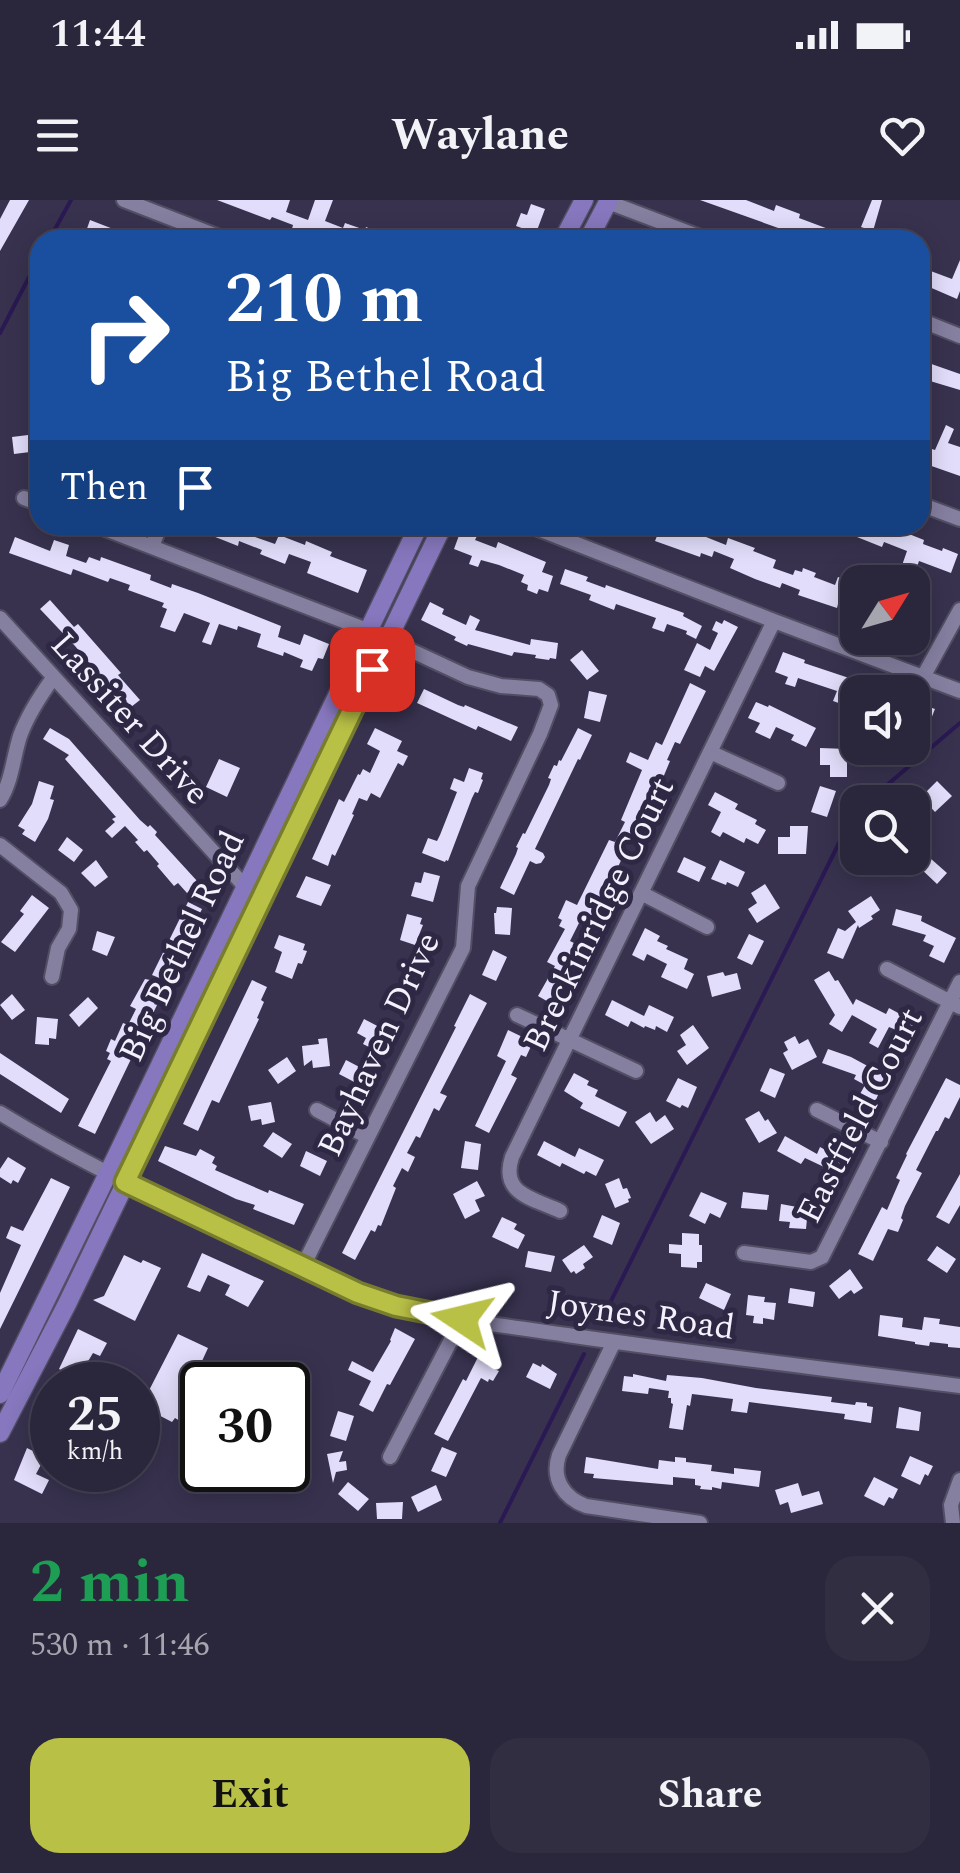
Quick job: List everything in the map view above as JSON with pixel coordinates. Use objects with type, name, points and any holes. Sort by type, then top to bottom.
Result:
[{"type":"main road","points":[[569,230],[584,200]]},
{"type":"main road","points":[[593,230],[608,201]]},
{"type":"main road","name":"Big Bethel Road","points":[[0,1433],[56,1328],[117,1178],[245,887],[413,535]]},
{"type":"main road","name":"Big Bethel Road","points":[[0,1394],[260,903],[438,535]]},
{"type":"street","points":[[124,200],[201,230]]},
{"type":"street","points":[[608,201],[682,230]]},
{"type":"street","points":[[930,324],[960,336]]},
{"type":"street","points":[[24,498],[30,500]]},
{"type":"street","points":[[930,508],[960,519]]},
{"type":"street","points":[[122,535],[387,639]]},
{"type":"street","points":[[152,546],[156,535]]},
{"type":"street","points":[[553,535],[918,675]]},
{"type":"street","points":[[924,675],[960,610]]},
{"type":"street","name":"Lassiter Drive","points":[[0,618],[260,903]]},
{"type":"street","name":"Breckinridge Court","points":[[560,1211],[514,1188],[508,1172],[774,622]]},
{"type":"street","name":"Bayhaven Drive","points":[[303,1266],[463,948],[468,886],[551,705],[548,695],[539,689],[501,686],[468,677],[387,639]]},
{"type":"street","points":[[0,800],[8,788],[21,735],[34,704],[53,678]]},
{"type":"street","points":[[930,680],[960,691]]},
{"type":"street","points":[[710,752],[778,783]]},
{"type":"street","points":[[0,844],[61,893],[71,910],[69,929],[58,948],[52,976]]},
{"type":"street","points":[[641,893],[707,927]]},
{"type":"street","points":[[887,969],[955,1004]]},
{"type":"street","name":"Eastfield Court","points":[[744,1253],[811,1262],[822,1256],[955,1004],[960,982]]},
{"type":"street","points":[[517,1014],[636,1071]]},
{"type":"street","points":[[317,1110],[368,1138]]},
{"type":"street","points":[[817,1110],[880,1142]]},
{"type":"street","name":"Joynes Road","points":[[0,1113],[117,1178],[378,1300],[420,1312],[614,1342],[960,1386]]},
{"type":"street","points":[[390,1457],[462,1319]]},
{"type":"street","points":[[614,1342],[556,1465],[563,1491],[572,1501],[586,1506],[700,1523]]},
{"type":"street","points":[[953,1523],[953,1495],[960,1480]]},
{"type":"building","points":[[10,200],[29,200],[0,251],[0,219]]},
{"type":"building","points":[[217,200],[290,200],[286,212],[308,220],[315,200],[333,200],[325,221],[365,230],[294,230],[293,225],[272,217],[270,220]]},
{"type":"building","points":[[700,200],[746,200],[774,211],[776,205],[831,230],[784,230]]},
{"type":"building","points":[[872,200],[882,200],[873,230],[861,227]]},
{"type":"building","points":[[531,204],[545,209],[537,230],[516,226],[521,213],[527,215]]},
{"type":"building","points":[[90,220],[116,230],[86,230]]},
{"type":"building","points":[[960,260],[957,299],[930,287],[930,271],[952,279]]},
{"type":"building","points":[[930,364],[960,374],[960,390],[930,381]]},
{"type":"building","points":[[946,425],[954,429],[948,443],[960,447],[960,476],[930,466],[930,448],[935,450]]},
{"type":"building","points":[[30,435],[30,452],[14,454],[12,437]]},
{"type":"building","points":[[210,535],[256,535],[275,544],[279,535],[305,545],[306,541],[332,552],[330,556],[367,570],[358,593],[307,573],[311,562],[289,554],[285,564],[239,541],[238,546]]},
{"type":"building","points":[[459,535],[474,535],[475,540],[496,548],[498,542],[546,562],[542,572],[553,576],[548,592],[539,589],[537,594],[527,590],[528,585],[521,582],[524,575],[499,565],[481,560],[478,567],[469,564],[472,556],[454,549]]},
{"type":"building","points":[[655,535],[707,535],[726,545],[728,538],[776,560],[773,568],[793,575],[803,568],[835,585],[840,578],[840,605],[837,608],[798,595],[800,590],[782,583],[780,588],[755,579],[730,568],[734,559],[714,551],[712,557],[701,553],[700,557],[655,541]]},
{"type":"building","points":[[858,535],[912,535],[924,540],[923,544],[958,554],[951,573],[919,561],[918,565],[902,565],[907,551],[884,542],[882,547]]},
{"type":"building","points":[[15,537],[50,551],[54,540],[69,545],[66,556],[86,563],[89,557],[100,561],[101,557],[151,575],[150,580],[198,593],[281,626],[278,637],[300,645],[304,634],[329,644],[312,671],[300,667],[303,660],[257,647],[261,634],[238,626],[237,630],[219,624],[211,645],[202,642],[210,623],[184,613],[175,632],[160,627],[167,609],[162,607],[164,603],[128,590],[130,585],[110,578],[108,582],[73,569],[71,575],[9,553]]},
{"type":"building","points":[[565,569],[588,577],[586,581],[684,613],[683,616],[702,626],[696,639],[667,624],[664,632],[652,628],[656,618],[616,604],[614,610],[589,600],[591,595],[560,584]]},
{"type":"building","points":[[50,600],[74,627],[78,624],[140,700],[131,707],[127,702],[124,704],[40,609]]},
{"type":"building","points":[[430,602],[444,609],[442,614],[466,625],[470,615],[480,620],[475,630],[530,645],[531,639],[558,643],[556,659],[514,652],[512,656],[467,646],[421,620]]},
{"type":"building","points":[[724,620],[738,627],[714,671],[705,666],[700,677],[684,670],[697,643],[710,650],[718,633],[712,630],[716,621],[722,624]]},
{"type":"building","points":[[582,650],[599,671],[587,680],[570,660]]},
{"type":"building","points":[[783,652],[840,675],[840,704],[833,701],[837,691],[798,678],[795,687],[785,684],[788,677],[775,672]]},
{"type":"building","points":[[690,683],[706,691],[680,744],[675,742],[660,785],[633,841],[628,839],[619,857],[622,858],[601,906],[589,928],[579,923],[570,941],[580,946],[558,978],[564,981],[552,1004],[538,996],[555,966],[547,962],[565,929],[559,926],[562,920],[558,918],[566,900],[577,905],[609,840],[615,842],[625,822],[621,820],[642,770],[626,762],[630,752],[648,760],[656,742],[662,745]]},
{"type":"building","points":[[424,689],[518,727],[511,741],[478,726],[476,730],[417,703]]},
{"type":"building","points":[[589,691],[607,695],[600,722],[584,718]]},
{"type":"building","points":[[756,702],[816,728],[806,747],[791,740],[794,735],[776,727],[770,739],[755,732],[760,723],[748,718]]},
{"type":"building","points":[[50,728],[69,739],[140,820],[157,832],[155,835],[198,882],[187,893],[178,883],[174,886],[125,826],[112,838],[105,831],[116,817],[65,759],[69,755],[43,739]]},
{"type":"building","points":[[375,728],[402,741],[397,751],[408,756],[403,766],[398,763],[380,798],[371,793],[367,801],[359,798],[328,866],[312,859],[339,799],[344,802],[363,769],[370,773],[380,751],[367,744]]},
{"type":"building","points":[[578,728],[592,735],[535,849],[545,857],[541,863],[530,861],[514,895],[500,888],[516,847],[549,785],[554,765],[561,761]]},
{"type":"building","points":[[820,748],[840,749],[840,765],[847,765],[847,777],[830,777],[830,765],[820,765]]},
{"type":"building","points":[[219,759],[240,768],[227,797],[206,787]]},
{"type":"building","points":[[469,768],[483,773],[483,780],[448,861],[422,853],[428,838],[437,841],[440,835],[457,792],[450,789],[454,778],[464,782]]},
{"type":"building","points":[[39,781],[54,786],[50,799],[54,800],[35,842],[22,834],[25,830],[18,826],[32,804]]},
{"type":"building","points":[[937,781],[952,796],[935,812],[930,807],[930,788]]},
{"type":"building","points":[[820,786],[836,791],[827,817],[811,812]]},
{"type":"building","points":[[715,792],[738,804],[735,809],[757,820],[755,824],[766,830],[758,844],[711,832],[721,812],[708,805]]},
{"type":"building","points":[[790,826],[808,826],[806,854],[778,854],[778,837],[790,837]]},
{"type":"building","points":[[67,837],[83,850],[74,862],[58,850]]},
{"type":"building","points":[[684,857],[706,867],[699,882],[677,872]]},
{"type":"building","points":[[930,858],[947,873],[937,884],[928,875]]},
{"type":"building","points":[[96,860],[108,877],[95,887],[81,873]]},
{"type":"building","points":[[720,860],[745,872],[738,887],[711,879]]},
{"type":"building","points":[[424,872],[440,876],[433,902],[411,896],[415,882],[421,883]]},
{"type":"building","points":[[306,876],[331,885],[321,906],[296,897]]},
{"type":"building","points":[[765,884],[780,908],[757,923],[748,909],[757,903],[751,893]]},
{"type":"building","points":[[32,895],[49,908],[15,952],[1,942],[24,914],[20,911]]},
{"type":"building","points":[[871,896],[880,910],[871,916],[873,919],[859,928],[858,925],[843,959],[827,953],[838,928],[845,931],[856,922],[848,911]]},
{"type":"building","points":[[188,902],[202,909],[167,981],[152,975]]},
{"type":"building","points":[[497,907],[512,908],[510,935],[495,934]]},
{"type":"building","points":[[896,909],[922,916],[921,921],[956,938],[944,963],[929,956],[934,946],[923,941],[926,935],[892,925]]},
{"type":"building","points":[[407,914],[422,918],[415,945],[400,940]]},
{"type":"building","points":[[645,928],[660,936],[657,941],[668,946],[666,949],[688,959],[684,969],[694,974],[687,989],[661,977],[667,964],[647,954],[644,961],[632,955]]},
{"type":"building","points":[[97,931],[115,937],[107,956],[92,950]]},
{"type":"building","points":[[749,934],[764,941],[752,965],[737,958]]},
{"type":"building","points":[[279,935],[305,944],[303,950],[307,951],[292,979],[275,972],[282,952],[274,948]]},
{"type":"building","points":[[493,950],[507,957],[496,981],[482,975]]},
{"type":"building","points":[[829,971],[853,1005],[856,999],[886,1014],[889,1008],[900,1014],[903,1008],[918,1016],[908,1035],[889,1027],[878,1048],[869,1043],[877,1029],[852,1015],[842,1032],[829,1024],[835,1015],[814,980]]},
{"type":"building","points":[[723,972],[725,976],[737,973],[741,989],[712,997],[707,976]]},
{"type":"building","points":[[145,979],[161,982],[155,995],[157,1005],[95,1134],[78,1126],[111,1061],[106,1051],[111,1039],[115,1041],[123,1023],[128,1025],[136,1009],[130,1006]]},
{"type":"building","points":[[252,980],[267,987],[259,1019],[219,1103],[212,1100],[198,1131],[183,1124]]},
{"type":"building","points":[[12,994],[25,1010],[12,1020],[0,1005]]},
{"type":"building","points":[[470,994],[487,1003],[440,1093],[447,1096],[439,1111],[434,1108],[420,1138],[416,1136],[407,1153],[415,1157],[408,1172],[402,1168],[381,1226],[375,1232],[371,1230],[355,1260],[342,1253]]},
{"type":"building","points":[[88,997],[98,1008],[79,1027],[69,1015]]},
{"type":"building","points":[[612,1000],[644,1016],[649,1005],[674,1017],[667,1032],[631,1021],[628,1027],[605,1015]]},
{"type":"building","points":[[37,1017],[58,1019],[56,1039],[49,1038],[49,1045],[35,1044]]},
{"type":"building","points":[[364,1019],[387,1031],[377,1051],[363,1044],[366,1038],[357,1033]]},
{"type":"building","points":[[693,1025],[709,1048],[687,1065],[677,1051],[686,1045],[680,1035]]},
{"type":"building","points":[[508,1030],[533,1042],[511,1075],[517,1078],[489,1133],[475,1126],[506,1061],[497,1056]]},
{"type":"building","points":[[795,1036],[799,1044],[808,1039],[817,1057],[792,1070],[783,1053],[788,1050],[784,1042]]},
{"type":"building","points":[[327,1038],[330,1066],[313,1068],[312,1060],[304,1066],[302,1046],[319,1044],[318,1039]]},
{"type":"building","points":[[828,1049],[886,1076],[875,1102],[860,1094],[865,1085],[854,1079],[856,1075],[822,1063]]},
{"type":"building","points":[[0,1053],[69,1099],[61,1113],[0,1074]]},
{"type":"building","points":[[287,1057],[296,1071],[278,1084],[268,1070]]},
{"type":"building","points":[[346,1060],[367,1071],[360,1085],[339,1074]]},
{"type":"building","points":[[770,1068],[785,1074],[775,1098],[760,1091]]},
{"type":"building","points":[[574,1073],[598,1090],[595,1096],[627,1112],[619,1127],[580,1108],[583,1103],[564,1091]]},
{"type":"building","points":[[678,1078],[697,1087],[688,1108],[666,1101]]},
{"type":"building","points":[[946,1078],[960,1085],[960,1097],[949,1119],[945,1117],[936,1131],[916,1170],[922,1173],[905,1206],[898,1232],[888,1229],[873,1261],[858,1254],[882,1207],[887,1210],[906,1154]]},
{"type":"building","points":[[271,1102],[275,1122],[262,1125],[261,1119],[251,1121],[248,1106]]},
{"type":"building","points":[[759,1111],[777,1133],[759,1143],[745,1119]]},
{"type":"building","points":[[650,1112],[656,1122],[665,1115],[674,1129],[651,1144],[635,1122]]},
{"type":"building","points":[[273,1132],[292,1144],[282,1158],[263,1146]]},
{"type":"building","points":[[785,1136],[817,1154],[820,1147],[831,1153],[833,1148],[848,1156],[839,1174],[805,1158],[801,1164],[777,1151]]},
{"type":"building","points":[[465,1141],[481,1144],[478,1170],[461,1168]]},
{"type":"building","points":[[544,1141],[575,1157],[579,1148],[604,1160],[596,1176],[562,1163],[560,1167],[537,1155]]},
{"type":"building","points":[[165,1146],[196,1156],[200,1149],[215,1157],[215,1170],[304,1204],[294,1225],[158,1161]]},
{"type":"building","points":[[306,1151],[327,1161],[320,1176],[300,1166]]},
{"type":"building","points":[[8,1157],[26,1168],[18,1183],[13,1180],[11,1184],[0,1177]]},
{"type":"building","points":[[960,1174],[960,1205],[949,1224],[936,1217]]},
{"type":"building","points":[[51,1178],[70,1187],[0,1329],[0,1293],[21,1245],[6,1238],[11,1226],[23,1231]]},
{"type":"building","points":[[619,1178],[631,1198],[615,1208],[605,1184]]},
{"type":"building","points":[[477,1181],[485,1196],[475,1200],[480,1211],[465,1219],[453,1194]]},
{"type":"building","points":[[701,1192],[727,1203],[720,1218],[710,1213],[705,1224],[689,1216]]},
{"type":"building","points":[[743,1192],[769,1195],[767,1210],[741,1208]]},
{"type":"building","points":[[781,1204],[808,1209],[806,1229],[789,1228],[790,1222],[779,1221]]},
{"type":"building","points":[[602,1215],[620,1223],[612,1245],[593,1237]]},
{"type":"building","points":[[502,1217],[517,1224],[514,1229],[525,1235],[518,1249],[492,1237]]},
{"type":"building","points":[[682,1233],[699,1234],[702,1262],[697,1262],[697,1268],[681,1267],[681,1254],[669,1253],[669,1244],[682,1245]]},
{"type":"building","points":[[584,1245],[593,1257],[583,1264],[585,1268],[571,1273],[562,1260]]},
{"type":"building","points":[[937,1246],[956,1259],[947,1273],[927,1260]]},
{"type":"building","points":[[528,1251],[555,1256],[551,1272],[525,1267]]},
{"type":"building","points":[[202,1253],[264,1281],[248,1307],[225,1295],[230,1285],[208,1275],[200,1292],[187,1287]]},
{"type":"building","points":[[124,1255],[161,1268],[135,1321],[93,1300],[104,1296]]},
{"type":"building","points":[[850,1269],[863,1288],[854,1294],[851,1290],[839,1299],[829,1286]]},
{"type":"building","points":[[706,1283],[731,1294],[724,1310],[699,1298]]},
{"type":"building","points":[[790,1288],[815,1292],[813,1307],[788,1303]]},
{"type":"building","points":[[748,1295],[776,1303],[774,1320],[763,1318],[763,1324],[753,1323],[754,1316],[746,1315]]},
{"type":"building","points":[[880,1315],[903,1318],[902,1327],[922,1330],[924,1317],[960,1327],[960,1348],[878,1336]]},
{"type":"building","points":[[395,1328],[415,1339],[373,1412],[359,1405],[371,1381],[348,1370],[352,1361],[373,1372]]},
{"type":"building","points":[[78,1329],[107,1343],[100,1356],[93,1353],[88,1362],[62,1362]]},
{"type":"building","points":[[178,1334],[208,1348],[202,1362],[180,1362],[180,1421],[160,1416],[160,1369]]},
{"type":"building","points":[[485,1350],[500,1358],[493,1381],[481,1378],[448,1441],[434,1434],[463,1379],[466,1381]]},
{"type":"building","points":[[533,1363],[557,1374],[550,1389],[526,1377]]},
{"type":"building","points":[[633,1374],[666,1381],[667,1375],[702,1378],[832,1397],[831,1402],[867,1403],[873,1407],[871,1423],[844,1419],[845,1414],[749,1402],[747,1413],[731,1411],[733,1399],[692,1394],[683,1430],[669,1428],[673,1404],[668,1398],[669,1391],[622,1391],[624,1376]]},
{"type":"building","points":[[899,1407],[921,1412],[919,1431],[896,1428]]},
{"type":"building","points":[[338,1411],[354,1416],[346,1441],[330,1436]]},
{"type":"building","points":[[442,1447],[457,1453],[446,1477],[431,1471]]},
{"type":"building","points":[[27,1448],[30,1488],[14,1480]]},
{"type":"building","points":[[343,1451],[339,1462],[346,1461],[347,1470],[336,1472],[333,1483],[327,1454]]},
{"type":"building","points":[[910,1456],[933,1466],[920,1485],[901,1476]]},
{"type":"building","points":[[586,1457],[658,1469],[659,1460],[675,1462],[675,1457],[712,1465],[711,1471],[761,1471],[759,1487],[722,1482],[721,1489],[712,1490],[700,1489],[695,1479],[673,1477],[673,1485],[593,1478],[594,1474],[584,1473]]},
{"type":"building","points":[[874,1477],[898,1489],[884,1506],[864,1496]]},
{"type":"building","points":[[348,1482],[369,1499],[358,1511],[338,1494]]},
{"type":"building","points":[[798,1483],[802,1496],[819,1491],[823,1504],[791,1513],[788,1502],[780,1505],[775,1490]]},
{"type":"building","points":[[436,1485],[442,1500],[418,1512],[411,1497]]},
{"type":"building","points":[[403,1502],[402,1519],[377,1519],[376,1503]]},
{"type":"waterway","points":[[54,230],[71,200]]},
{"type":"waterway","points":[[0,333],[30,275]]},
{"type":"waterway","points":[[887,785],[960,723]]},
{"type":"waterway","points":[[600,1323],[840,841]]},
{"type":"waterway","points":[[500,1523],[584,1354]]},
{"type":"route","points":[[372,669],[125,1182],[358,1293],[420,1312],[462,1319]]}]
